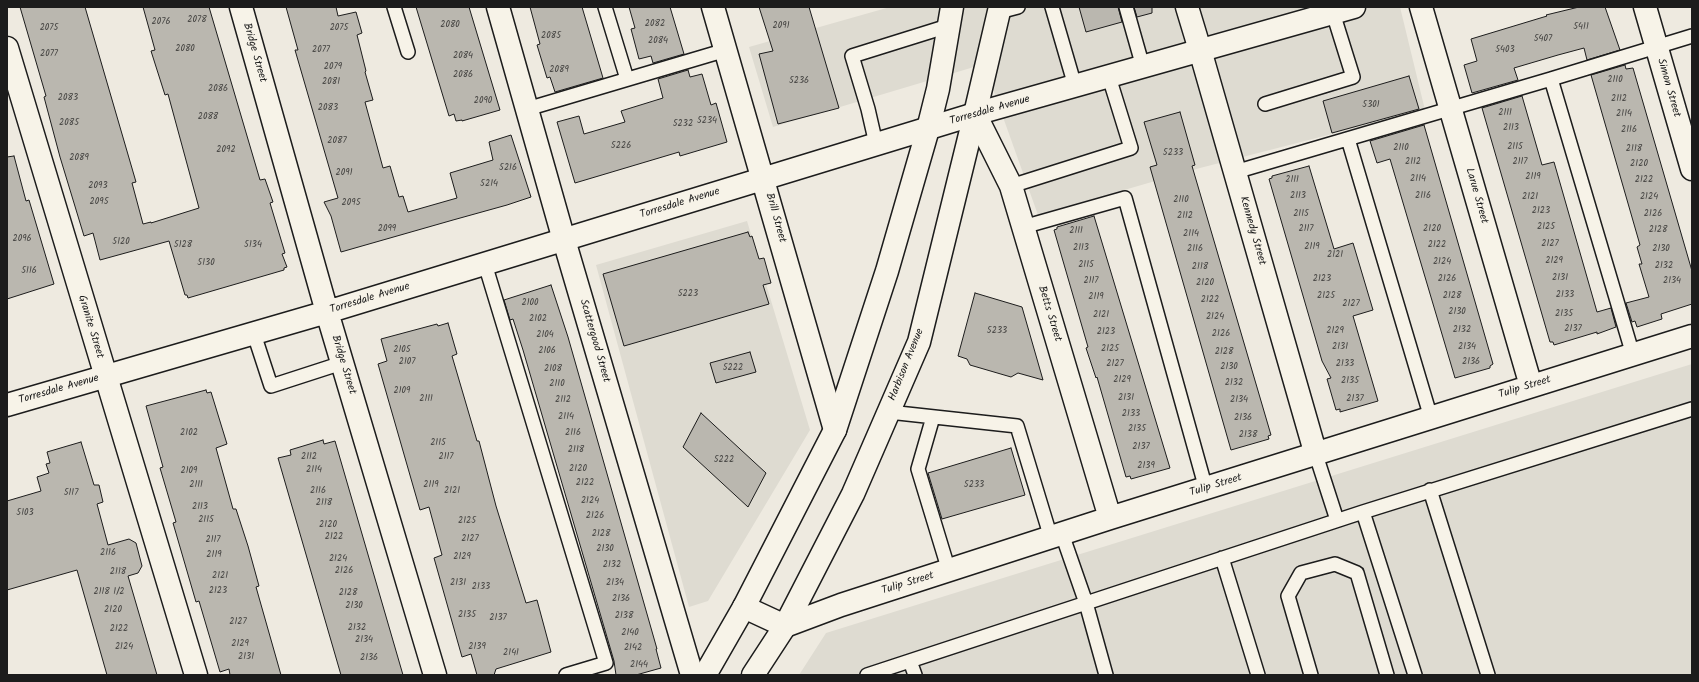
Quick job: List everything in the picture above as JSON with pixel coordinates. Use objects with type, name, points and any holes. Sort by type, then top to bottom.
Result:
[{"type":"street","name":"Bridge Street","points":[[241,7],[327,312],[435,675]]},
{"type":"street","name":"Scattergood Street","points":[[498,7],[564,240],[692,675]]},
{"type":"street","name":"Brill Street","points":[[714,7],[835,430]]},
{"type":"street","name":"Kennedy Street","points":[[1187,7],[1316,455]]},
{"type":"street","name":"Larue Street","points":[[1422,7],[1450,109],[1531,386]]},
{"type":"street","name":"Simon Street","points":[[1645,7],[1692,169]]},
{"type":"street","name":"Harbison Avenue","points":[[753,675],[785,626],[853,494],[919,342],[975,114],[1005,9]]},
{"type":"street","name":"Torresdale Avenue","points":[[7,405],[254,334],[975,114],[1344,10]]},
{"type":"street","points":[[705,675],[744,607],[835,430],[887,271],[928,129],[938,89],[950,17]]},
{"type":"street","name":"Granite Street","points":[[7,48],[196,675]]},
{"type":"street","name":"Betts Street","points":[[975,114],[1011,186],[1110,518]]},
{"type":"street","name":"Tulip Street","points":[[785,626],[841,605],[1110,518],[1316,455],[1531,386],[1633,355],[1691,340]]},
{"type":"street","points":[[744,607],[785,626]]},
{"type":"lane","points":[[394,7],[408,52]]},
{"type":"lane","points":[[605,7],[627,79]]},
{"type":"lane","points":[[1052,7],[1075,86]]},
{"type":"lane","points":[[1126,7],[1143,67]]},
{"type":"lane","points":[[1265,104],[1353,77],[1344,10]]},
{"type":"lane","points":[[876,144],[868,109],[852,56],[950,17]]},
{"type":"lane","points":[[1235,172],[1692,36]]},
{"type":"lane","points":[[527,109],[726,50]]},
{"type":"lane","points":[[1011,186],[1131,148],[1109,77]]},
{"type":"lane","points":[[1551,79],[1633,355]]},
{"type":"lane","points":[[1348,139],[1431,418]]},
{"type":"lane","points":[[1023,227],[1125,198],[1206,489]]},
{"type":"lane","points":[[485,264],[606,663],[566,675]]},
{"type":"lane","points":[[254,334],[271,386],[342,362]]},
{"type":"lane","points":[[867,675],[1337,520],[1692,408]]},
{"type":"lane","points":[[888,412],[1017,426],[1057,536],[1086,603],[1106,675]]},
{"type":"lane","points":[[933,417],[918,469],[949,571]]},
{"type":"lane","points":[[1316,455],[1337,520]]},
{"type":"lane","points":[[1430,490],[1488,675]]},
{"type":"lane","points":[[1363,512],[1415,675]]},
{"type":"lane","points":[[1222,558],[1258,675]]},
{"type":"lane","points":[[1312,675],[1288,596],[1301,573],[1335,564],[1357,574],[1387,675]]},
{"type":"lane","points":[[910,661],[915,675]]},
{"type":"shaded area","points":[[890,7],[1400,7],[1425,110],[1200,168],[1038,215],[984,64],[773,127],[749,47]]},
{"type":"shaded area","points":[[747,221],[810,430],[708,601],[689,607],[596,265]]},
{"type":"shaded area","points":[[1692,364],[1692,675],[799,675],[826,633]]},
{"type":"building","points":[[20,7],[85,7],[136,182],[132,183],[143,224],[151,223],[199,208],[168,94],[165,95],[151,51],[155,50],[143,7],[209,7],[260,180],[265,179],[273,202],[270,203],[285,253],[282,254],[287,267],[284,268],[284,270],[188,298],[187,295],[185,295],[169,241],[100,260],[93,233],[84,236],[60,157],[44,97],[46,96]]},
{"type":"building","points":[[286,7],[336,7],[338,16],[356,12],[362,33],[357,35],[373,100],[365,102],[383,168],[390,166],[399,197],[403,196],[408,212],[457,198],[450,173],[493,160],[489,142],[511,135],[531,197],[341,252],[331,216],[324,202],[338,198],[295,50],[298,50]]},
{"type":"building","points":[[416,7],[469,7],[500,110],[462,121],[456,121],[454,114],[449,116]]},
{"type":"building","points":[[530,7],[582,7],[603,78],[555,92],[550,77],[547,78],[537,45],[540,44]]},
{"type":"building","points":[[629,7],[670,7],[684,54],[653,63],[651,56],[639,59],[631,29],[635,28]]},
{"type":"building","points":[[759,7],[809,7],[839,108],[778,124],[759,54],[773,51]]},
{"type":"building","points":[[1079,7],[1118,7],[1122,22],[1086,32]]},
{"type":"building","points":[[1134,7],[1152,7],[1152,13],[1137,17]]},
{"type":"building","points":[[1579,7],[1605,7],[1620,50],[1587,60],[1584,48],[1558,55],[1514,68],[1518,80],[1472,93],[1464,65],[1477,61],[1471,39],[1547,16],[1546,15]]},
{"type":"building","points":[[1625,65],[1626,69],[1633,68],[1692,271],[1692,304],[1661,314],[1662,319],[1637,327],[1635,321],[1632,322],[1626,303],[1649,297],[1639,264],[1642,264],[1637,247],[1640,245],[1591,75]]},
{"type":"building","points":[[688,70],[690,77],[702,74],[711,105],[716,103],[727,142],[680,156],[679,152],[575,183],[557,122],[579,116],[584,134],[625,122],[621,111],[663,98],[658,79]]},
{"type":"building","points":[[1409,76],[1419,109],[1332,133],[1323,101]]},
{"type":"building","points":[[1522,96],[1542,165],[1554,162],[1597,312],[1611,308],[1616,327],[1597,334],[1597,332],[1554,345],[1553,342],[1550,342],[1482,108]]},
{"type":"building","points":[[1180,112],[1195,165],[1192,166],[1271,435],[1268,436],[1269,439],[1231,450],[1150,167],[1157,165],[1144,122]]},
{"type":"building","points":[[1424,125],[1493,364],[1490,368],[1455,378],[1390,159],[1377,163],[1370,141]]},
{"type":"building","points":[[14,156],[26,201],[29,200],[54,284],[7,299],[7,157]]},
{"type":"building","points":[[1309,166],[1334,249],[1353,243],[1373,310],[1353,316],[1378,401],[1340,412],[1340,409],[1336,410],[1327,379],[1331,378],[1322,361],[1269,179],[1272,178],[1272,176]]},
{"type":"building","points":[[1094,216],[1170,468],[1131,479],[1130,476],[1126,477],[1097,377],[1096,378],[1086,348],[1088,347],[1054,230],[1057,229],[1057,227]]},
{"type":"building","points":[[748,232],[750,237],[752,236],[759,259],[764,258],[771,283],[763,285],[769,304],[624,346],[603,274]]},
{"type":"building","points":[[551,285],[568,337],[657,649],[661,668],[636,675],[616,675],[614,661],[523,350],[513,319],[510,320],[504,300]]},
{"type":"building","points":[[975,293],[1022,307],[1043,380],[1018,373],[1011,377],[970,365],[967,359],[958,356]]},
{"type":"building","points":[[448,323],[457,354],[452,356],[477,441],[479,441],[496,506],[526,603],[537,600],[551,652],[496,669],[494,675],[477,675],[471,654],[462,657],[434,558],[442,555],[429,507],[420,510],[378,364],[387,361],[381,339],[437,324],[438,326]]},
{"type":"building","points":[[750,352],[756,372],[716,383],[710,363]]},
{"type":"building","points":[[206,390],[207,393],[211,392],[227,444],[216,448],[233,509],[236,509],[248,546],[259,586],[256,587],[281,675],[230,675],[229,669],[220,672],[199,601],[196,602],[173,523],[176,522],[160,468],[163,467],[146,406]]},
{"type":"building","points":[[701,413],[766,473],[748,507],[683,447]]},
{"type":"building","points":[[323,440],[324,444],[335,441],[403,675],[341,675],[278,458],[291,455],[290,450]]},
{"type":"building","points":[[81,442],[94,485],[99,485],[103,502],[97,504],[108,545],[129,539],[136,543],[142,566],[138,573],[128,576],[157,675],[107,675],[77,570],[7,590],[7,501],[41,491],[37,477],[49,473],[46,464],[50,463],[47,452]]},
{"type":"building","points":[[1011,448],[1025,495],[942,519],[928,473]]}]
